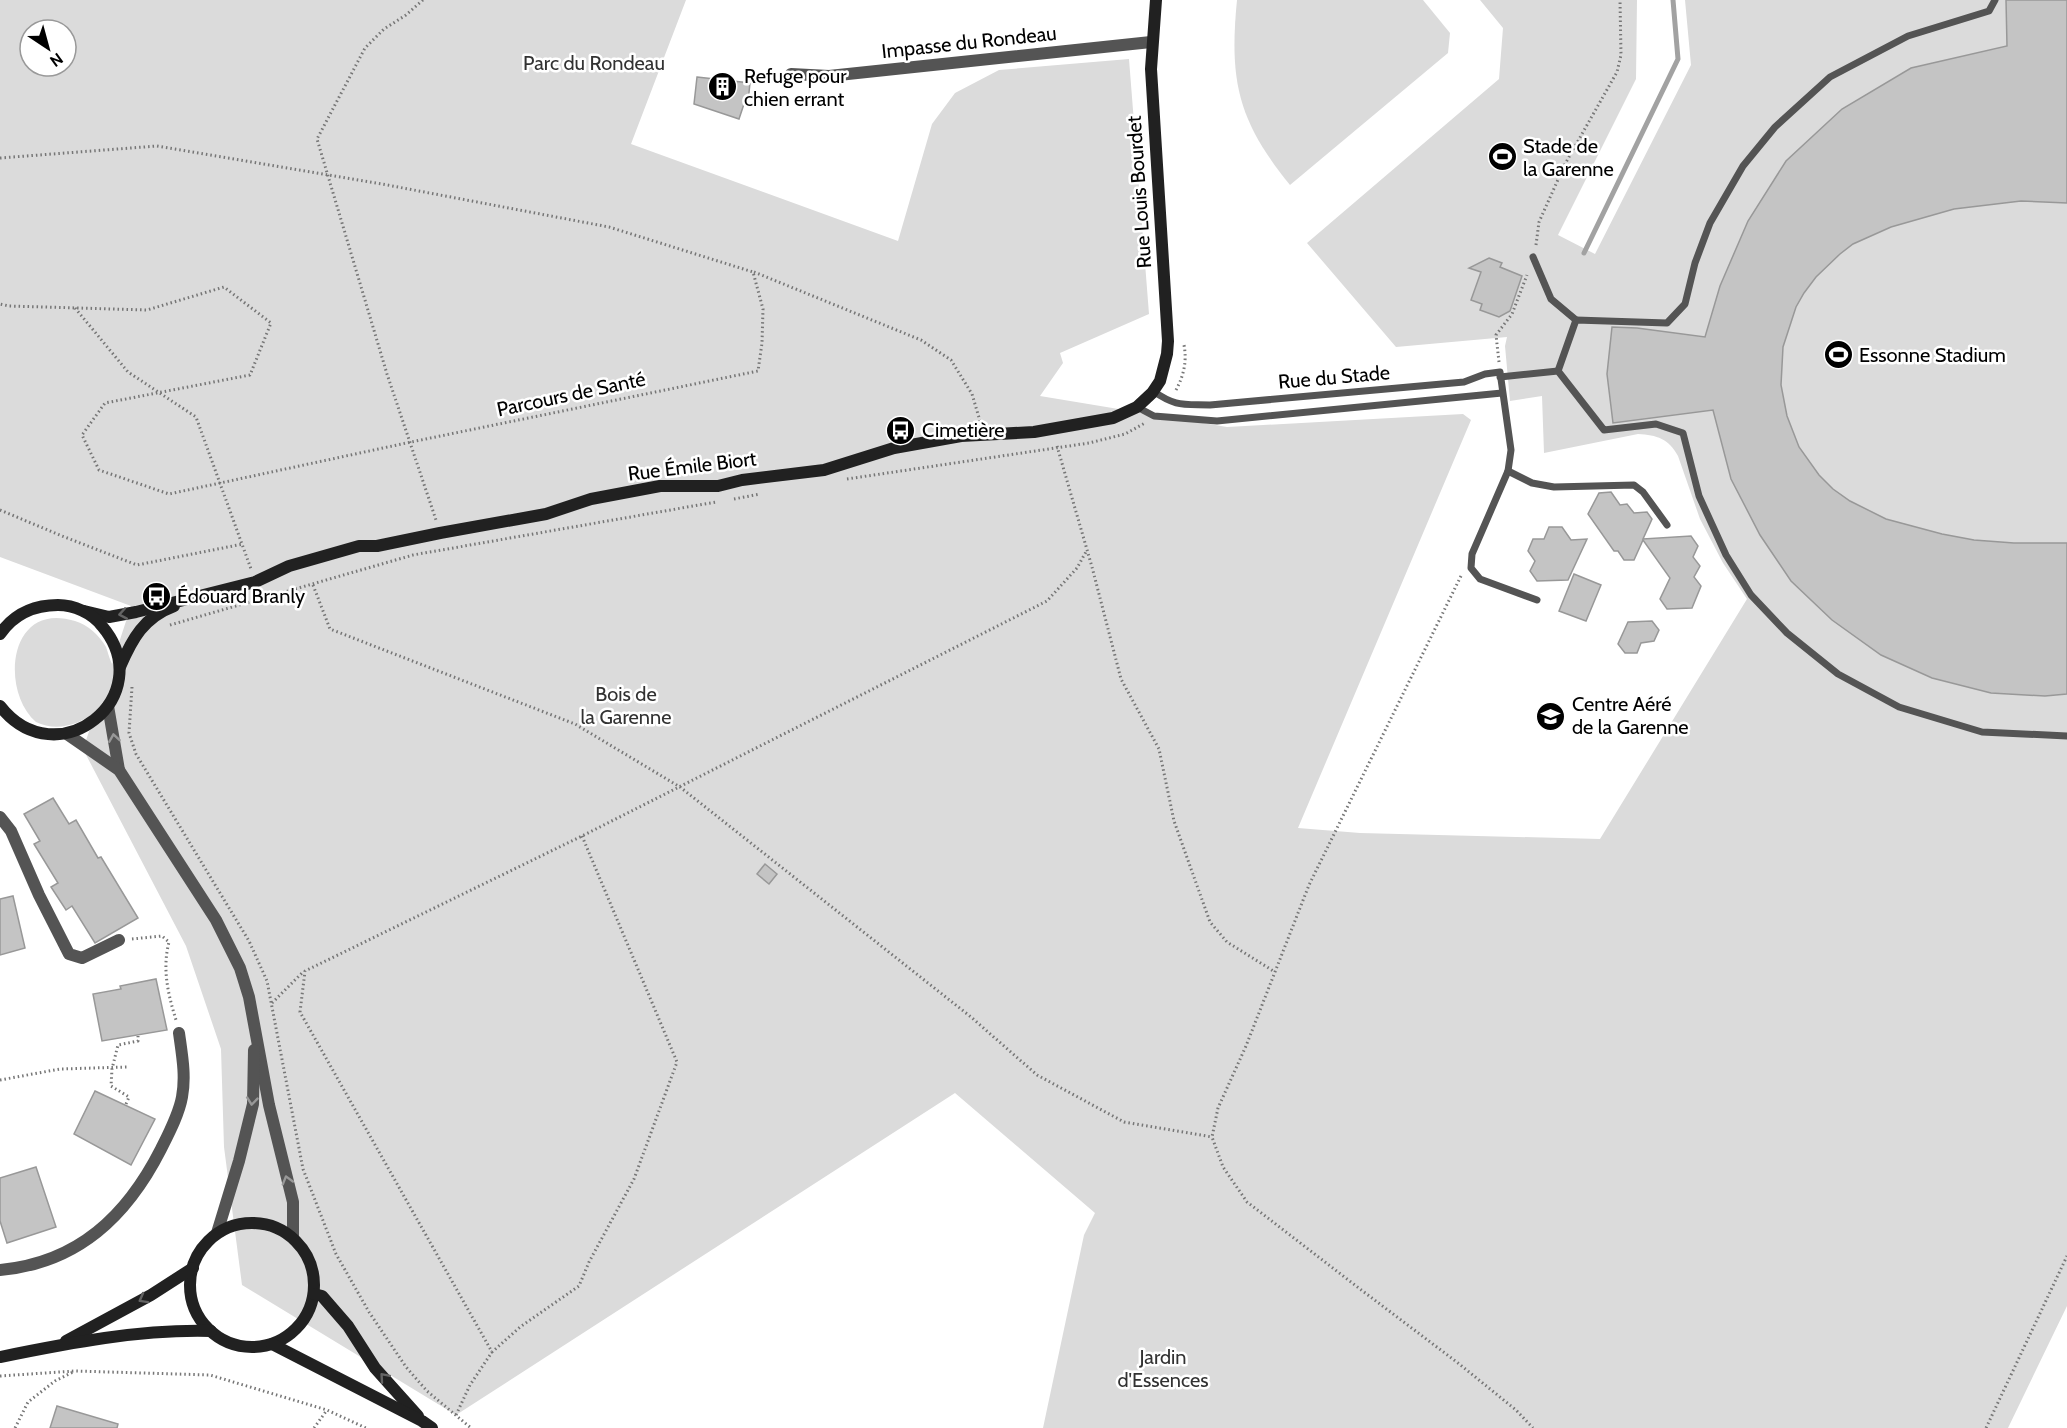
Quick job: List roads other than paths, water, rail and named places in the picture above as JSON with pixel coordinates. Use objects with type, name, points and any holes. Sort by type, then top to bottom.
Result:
[{"type":"street","name":"Rue Louis Bourdet","points":[[1156,0],[1151,42],[1158,206],[1168,320],[1167,354],[1157,386]]},
{"type":"street","name":"Impasse du Rondeau","points":[[791,74],[829,76],[1151,42]]},
{"type":"street","name":"Rue Émile Biort","points":[[0,634],[7,624],[24,611],[44,605],[64,605],[109,617],[255,582],[289,566],[359,546],[377,546],[440,532],[546,514],[591,500],[660,486],[718,486],[742,480],[824,470],[894,448],[984,434],[1034,432],[1118,417],[1137,407],[1157,386]]},
{"type":"street","name":"Rue Émile Biort","points":[[108,706],[117,688],[120,668],[130,643],[142,626],[170,607],[220,591]]},
{"type":"street","points":[[84,611],[99,621],[110,634],[117,651],[120,668]]},
{"type":"street","points":[[0,706],[9,718],[27,729],[47,735],[67,734],[83,728],[97,719],[108,706]]},
{"type":"street","points":[[108,706],[119,770]]},
{"type":"street","points":[[67,734],[119,770],[216,920],[240,968],[255,1022],[269,1105],[293,1202],[292,1237]]},
{"type":"street","points":[[0,817],[11,831],[39,895],[69,954],[82,958],[119,940]]},
{"type":"street","points":[[218,1233],[253,1104],[255,1022]]},
{"type":"street","points":[[0,1269],[36,1264],[58,1257],[94,1235],[128,1202],[155,1161],[182,1100],[183,1063],[179,1033]]},
{"type":"street","points":[[256,1223],[275,1227],[292,1237],[303,1249],[314,1279],[314,1294],[309,1311],[300,1325],[287,1336],[272,1344],[256,1346],[240,1346],[224,1340],[211,1331],[200,1318],[193,1302],[190,1285],[198,1255],[207,1243],[218,1233],[236,1225],[256,1223]]},
{"type":"street","points":[[59,1345],[151,1295],[193,1268]]},
{"type":"street","points":[[314,1294],[322,1296],[348,1326],[375,1368],[427,1425]]},
{"type":"street","points":[[0,1357],[59,1345],[157,1332],[211,1331]]},
{"type":"street","points":[[272,1344],[427,1425]]},
{"type":"lane","points":[[1533,256],[1551,299],[1576,320],[1667,323],[1685,304],[1695,263],[1710,223],[1743,166],[1775,128],[1830,77],[1908,36],[1989,11],[1995,0]]},
{"type":"lane","points":[[1576,320],[1558,371],[1604,430],[1656,424],[1683,433],[1699,496],[1726,555],[1751,595],[1787,633],[1838,674],[1899,707],[1982,732],[2067,735]]},
{"type":"lane","name":"Rue du Stade","points":[[1157,386],[1168,402],[1210,405],[1464,382],[1485,374],[1558,371]]},
{"type":"lane","points":[[1500,375],[1511,450],[1508,471],[1472,554],[1471,568],[1480,579],[1537,600]]},
{"type":"lane","name":"Rue du Stade","points":[[1137,407],[1154,416],[1217,421],[1502,393]]},
{"type":"lane","points":[[1508,471],[1532,483],[1554,487],[1634,485],[1643,492],[1667,525]]},
{"type":"waterway","points":[[1584,253],[1678,59],[1673,0]]},
{"type":"place","name":"Refuge pour chien errant","points":[[723,87]]},
{"type":"place","name":"Stade de la Garenne","points":[[1502,157]]},
{"type":"place","name":"Essonne Stadium","points":[[1838,355]]},
{"type":"place","name":"Cimetière","points":[[901,430]]},
{"type":"place","name":"Édouard Branly","points":[[156,596]]},
{"type":"place","name":"Centre Aéré de la Garenne","points":[[1551,716]]},
{"type":"park label","name":"Parc du Rondeau","points":[[594,63]]},
{"type":"park label","name":"Bois de la Garenne","points":[[626,706]]},
{"type":"park label","name":"Jardin d'Essences","points":[[1163,1368]]}]
